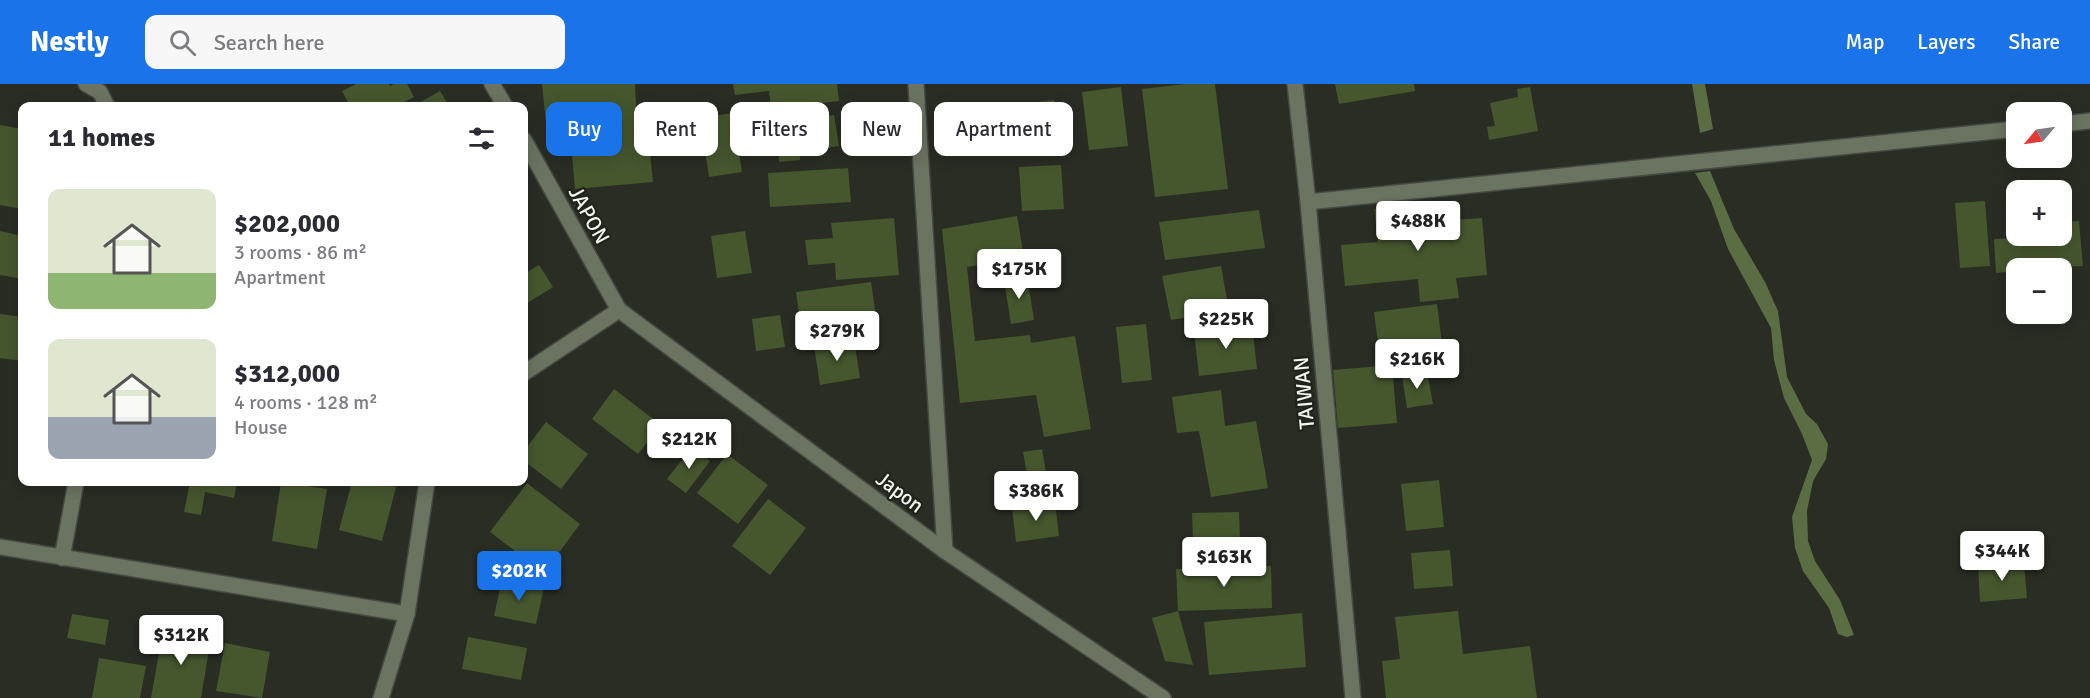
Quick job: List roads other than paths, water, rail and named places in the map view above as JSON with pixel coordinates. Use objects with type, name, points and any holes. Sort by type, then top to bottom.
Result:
[{"type":"street","points":[[86,84],[100,92],[105,102]]},
{"type":"street","points":[[492,84],[503,102]]},
{"type":"street","points":[[916,84],[945,551]]},
{"type":"street","name":"TAIWAN","points":[[1294,84],[1308,202],[1353,698]]},
{"type":"street","points":[[2072,123],[2090,121]]},
{"type":"street","points":[[1308,202],[2006,130]]},
{"type":"street","name":"JAPON","points":[[528,147],[619,310]]},
{"type":"street","points":[[528,370],[619,310]]},
{"type":"street","name":"Japon","points":[[619,310],[945,551],[1163,698]]},
{"type":"street","points":[[62,558],[75,486]]},
{"type":"street","points":[[381,698],[407,614],[426,486]]},
{"type":"street","points":[[0,547],[407,614]]}]
